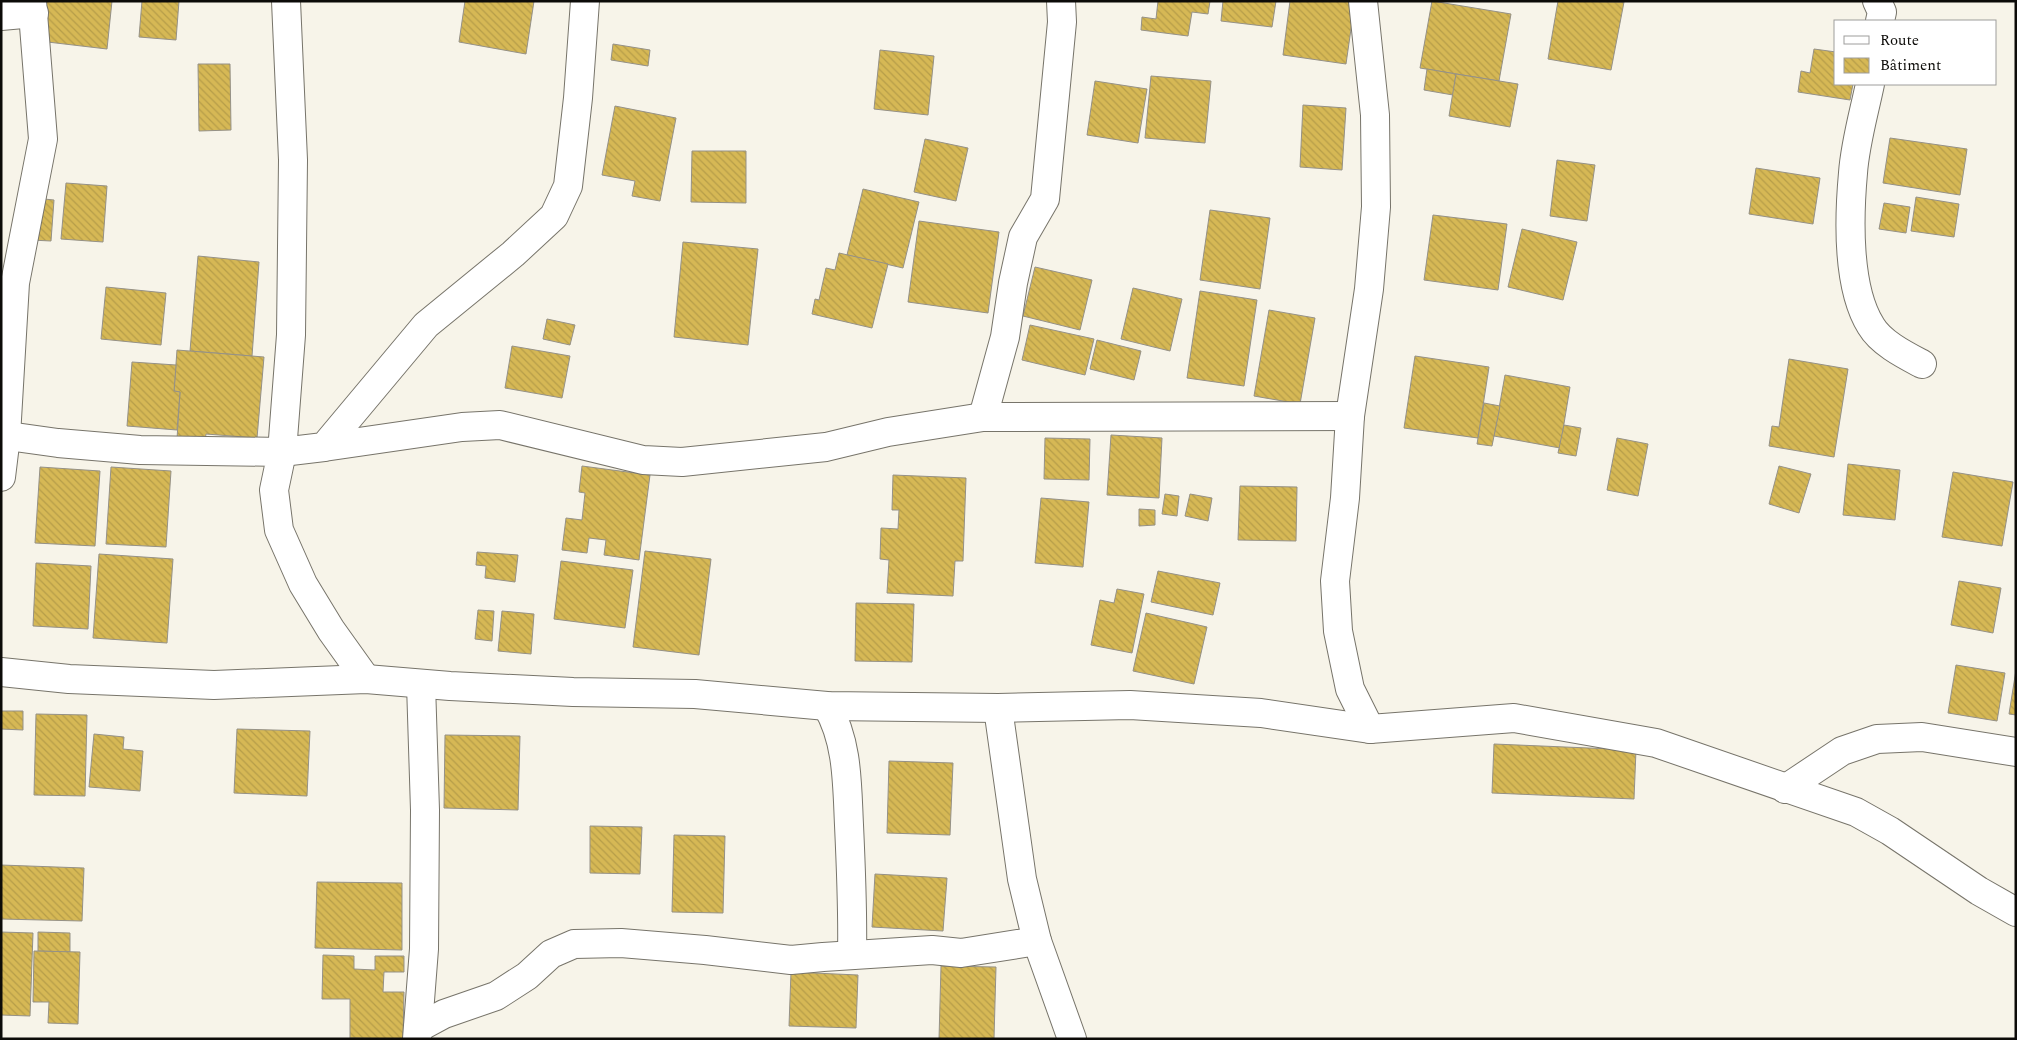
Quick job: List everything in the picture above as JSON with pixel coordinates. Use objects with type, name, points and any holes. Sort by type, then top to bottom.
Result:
[{"type":"street","points":[[286,1],[293,160],[291,335],[282,452],[274,490],[279,530],[303,584],[331,630],[366,679]]},
{"type":"street","points":[[324,447],[426,325],[513,254],[554,216],[568,186],[578,98],[585,1]]},
{"type":"street","points":[[983,417],[1005,337],[1013,283],[1023,237],[1045,199],[1062,22],[1061,1]]},
{"type":"street","points":[[1362,1],[1375,116],[1376,207],[1369,288],[1350,416],[1335,582],[1338,631],[1350,689],[1370,729]]},
{"type":"street","points":[[1,16],[33,7],[43,139],[15,283],[1,478]]},
{"type":"street","points":[[1870,85],[1852,172],[1851,228],[1855,289],[1871,327],[1894,349],[1922,364]]},
{"type":"street","points":[[4,435],[58,443],[140,450],[282,452],[462,427],[500,426],[643,460],[682,462],[826,446],[888,432],[983,417],[1350,416]]},
{"type":"street","points":[[1,672],[78,679],[214,685],[366,679],[421,684],[573,692],[695,694],[827,706],[998,708],[1130,705],[1261,713],[1370,729],[1514,718],[1656,743],[1856,812],[1890,831],[1979,891],[2016,912]]},
{"type":"street","points":[[418,1034],[424,939],[425,810],[421,684]]},
{"type":"street","points":[[827,706],[835,720],[842,744],[847,778],[853,910],[852,955]]},
{"type":"street","points":[[998,708],[1022,879],[1037,941],[1072,1039]]},
{"type":"street","points":[[1785,789],[1842,751],[1877,739],[1922,738],[2016,752]]},
{"type":"street","points":[[418,1034],[444,1014],[496,996],[527,976],[551,954],[574,944],[621,943],[791,960],[932,950],[962,953],[1037,941]]},
{"type":"building","points":[[43,1],[112,1],[107,49],[39,41]]},
{"type":"building","points":[[142,1],[179,1],[176,40],[139,37]]},
{"type":"building","points":[[465,1],[534,1],[526,54],[459,42]]},
{"type":"building","points":[[1158,1],[1210,1],[1208,14],[1192,12],[1188,36],[1141,30],[1142,17],[1156,19]]},
{"type":"building","points":[[1223,1],[1276,1],[1272,27],[1221,21]]},
{"type":"building","points":[[1290,1],[1355,1],[1346,64],[1283,55]]},
{"type":"building","points":[[1432,1],[1511,14],[1499,81],[1420,68]]},
{"type":"building","points":[[1558,1],[1624,2],[1611,70],[1548,59]]},
{"type":"building","points":[[613,44],[650,50],[648,66],[611,60]]},
{"type":"building","points":[[1814,49],[1834,52],[1834,85],[1853,85],[1850,100],[1798,92],[1801,71],[1810,73]]},
{"type":"building","points":[[880,50],[934,56],[928,115],[874,109]]},
{"type":"building","points":[[198,64],[230,64],[231,130],[199,131]]},
{"type":"building","points":[[1427,69],[1456,74],[1453,95],[1424,90]]},
{"type":"building","points":[[1456,74],[1518,84],[1510,127],[1449,116]]},
{"type":"building","points":[[1151,76],[1211,81],[1205,143],[1145,138]]},
{"type":"building","points":[[1095,81],[1147,89],[1138,143],[1087,135]]},
{"type":"building","points":[[1303,105],[1346,108],[1342,170],[1300,167]]},
{"type":"building","points":[[615,106],[676,118],[660,201],[632,196],[635,181],[602,175]]},
{"type":"building","points":[[1890,138],[1967,149],[1960,195],[1883,183]]},
{"type":"building","points":[[925,139],[968,148],[956,201],[914,192]]},
{"type":"building","points":[[692,151],[746,151],[746,203],[691,202]]},
{"type":"building","points":[[1557,160],[1595,165],[1587,221],[1550,216]]},
{"type":"building","points":[[1756,168],[1820,178],[1813,224],[1749,214]]},
{"type":"building","points":[[66,183],[107,186],[103,242],[61,239]]},
{"type":"building","points":[[863,189],[919,202],[903,268],[847,255]]},
{"type":"building","points":[[1916,197],[1959,204],[1954,237],[1911,231]]},
{"type":"building","points":[[34,198],[54,200],[51,241],[31,240]]},
{"type":"building","points":[[1884,203],[1910,207],[1906,233],[1879,229]]},
{"type":"building","points":[[1210,210],[1270,218],[1260,289],[1200,280]]},
{"type":"building","points":[[1433,215],[1507,224],[1498,290],[1424,280]]},
{"type":"building","points":[[919,221],[999,232],[988,313],[908,302]]},
{"type":"building","points":[[1522,229],[1577,242],[1563,300],[1508,287]]},
{"type":"building","points":[[683,242],[758,249],[748,345],[674,337]]},
{"type":"building","points":[[839,253],[888,264],[872,328],[812,314],[815,299],[819,300],[826,268],[835,270]]},
{"type":"building","points":[[198,256],[259,262],[252,356],[190,351]]},
{"type":"building","points":[[1035,267],[1092,280],[1080,330],[1023,316]]},
{"type":"building","points":[[106,287],[166,293],[161,345],[101,339]]},
{"type":"building","points":[[1133,288],[1182,299],[1170,351],[1121,339]]},
{"type":"building","points":[[1200,291],[1257,300],[1244,386],[1187,378]]},
{"type":"building","points":[[1269,310],[1315,318],[1300,404],[1254,396]]},
{"type":"building","points":[[547,319],[575,325],[570,345],[543,339]]},
{"type":"building","points":[[1030,325],[1094,339],[1085,375],[1022,360]]},
{"type":"building","points":[[1097,340],[1141,351],[1134,380],[1090,369]]},
{"type":"building","points":[[512,346],[570,356],[562,398],[505,388]]},
{"type":"building","points":[[177,350],[264,357],[257,438],[206,434],[205,441],[177,439],[180,392],[174,391]]},
{"type":"building","points":[[1415,356],[1489,367],[1478,438],[1404,428]]},
{"type":"building","points":[[1789,359],[1848,369],[1834,457],[1769,446],[1772,426],[1779,427]]},
{"type":"building","points":[[132,362],[176,365],[174,391],[180,392],[177,430],[127,426]]},
{"type":"building","points":[[1505,375],[1570,387],[1560,448],[1494,436]]},
{"type":"building","points":[[1484,403],[1500,406],[1492,446],[1477,444]]},
{"type":"building","points":[[1564,425],[1581,428],[1576,456],[1558,453]]},
{"type":"building","points":[[1111,435],[1162,438],[1159,498],[1107,495]]},
{"type":"building","points":[[1045,438],[1090,439],[1089,480],[1044,479]]},
{"type":"building","points":[[1617,438],[1648,444],[1638,496],[1607,490]]},
{"type":"building","points":[[1848,464],[1900,470],[1895,520],[1843,515]]},
{"type":"building","points":[[582,466],[650,475],[639,560],[604,555],[606,540],[589,538],[587,553],[562,550],[566,518],[582,520],[585,493],[579,492]]},
{"type":"building","points":[[1779,466],[1811,474],[1799,513],[1769,504]]},
{"type":"building","points":[[40,467],[100,471],[95,546],[35,543]]},
{"type":"building","points":[[111,467],[171,471],[166,547],[106,544]]},
{"type":"building","points":[[1953,472],[2013,482],[2002,546],[1942,537]]},
{"type":"building","points":[[893,475],[966,478],[963,561],[955,561],[953,596],[887,593],[889,560],[880,559],[881,528],[898,529],[899,510],[892,510]]},
{"type":"building","points":[[1240,486],[1297,487],[1296,541],[1238,540]]},
{"type":"building","points":[[1165,494],[1179,496],[1177,516],[1162,514]]},
{"type":"building","points":[[1190,494],[1212,498],[1208,521],[1185,516]]},
{"type":"building","points":[[1041,498],[1089,502],[1083,567],[1035,563]]},
{"type":"building","points":[[1139,509],[1155,510],[1155,525],[1139,526]]},
{"type":"building","points":[[645,551],[711,559],[699,655],[633,647]]},
{"type":"building","points":[[477,552],[518,555],[515,582],[485,578],[486,566],[476,565]]},
{"type":"building","points":[[99,554],[173,559],[167,643],[93,638]]},
{"type":"building","points":[[561,561],[633,570],[625,628],[554,619]]},
{"type":"building","points":[[36,563],[91,566],[88,629],[33,626]]},
{"type":"building","points":[[1158,571],[1220,583],[1213,615],[1151,602]]},
{"type":"building","points":[[1959,581],[2001,588],[1993,633],[1951,625]]},
{"type":"building","points":[[1117,589],[1144,594],[1132,653],[1091,645],[1100,600],[1114,603]]},
{"type":"building","points":[[856,603],[914,604],[912,662],[855,661]]},
{"type":"building","points":[[478,610],[494,611],[492,641],[475,639]]},
{"type":"building","points":[[502,611],[534,614],[531,654],[498,651]]},
{"type":"building","points":[[1146,613],[1207,627],[1194,684],[1133,671]]},
{"type":"building","points":[[1956,665],[2005,673],[1997,721],[1948,713]]},
{"type":"building","points":[[2016,670],[2016,715],[2009,714]]},
{"type":"building","points":[[1,711],[23,711],[23,730],[1,729]]},
{"type":"building","points":[[36,714],[87,715],[85,796],[34,795]]},
{"type":"building","points":[[237,729],[310,731],[307,796],[234,793]]},
{"type":"building","points":[[94,734],[124,737],[123,749],[143,751],[140,791],[89,787]]},
{"type":"building","points":[[445,735],[520,736],[518,810],[444,808]]},
{"type":"building","points":[[1494,744],[1636,750],[1634,799],[1492,793]]},
{"type":"building","points":[[889,761],[953,763],[950,835],[887,833]]},
{"type":"building","points":[[590,826],[642,827],[640,874],[590,873]]},
{"type":"building","points":[[674,835],[725,836],[723,913],[672,912]]},
{"type":"building","points":[[1,865],[84,868],[82,921],[1,919]]},
{"type":"building","points":[[875,874],[947,878],[943,931],[872,927]]},
{"type":"building","points":[[317,882],[402,883],[402,950],[315,948]]},
{"type":"building","points":[[1,932],[33,933],[30,1016],[1,1015]]},
{"type":"building","points":[[38,932],[70,933],[70,952],[38,951]]},
{"type":"building","points":[[34,951],[80,952],[78,1024],[48,1023],[49,1002],[33,1002]]},
{"type":"building","points":[[323,955],[354,956],[354,969],[375,970],[375,956],[404,956],[404,972],[384,972],[383,992],[404,992],[403,1039],[350,1038],[350,999],[322,999]]},
{"type":"building","points":[[941,966],[996,967],[994,1039],[939,1039]]},
{"type":"building","points":[[791,972],[858,975],[856,1028],[789,1026]]}]
